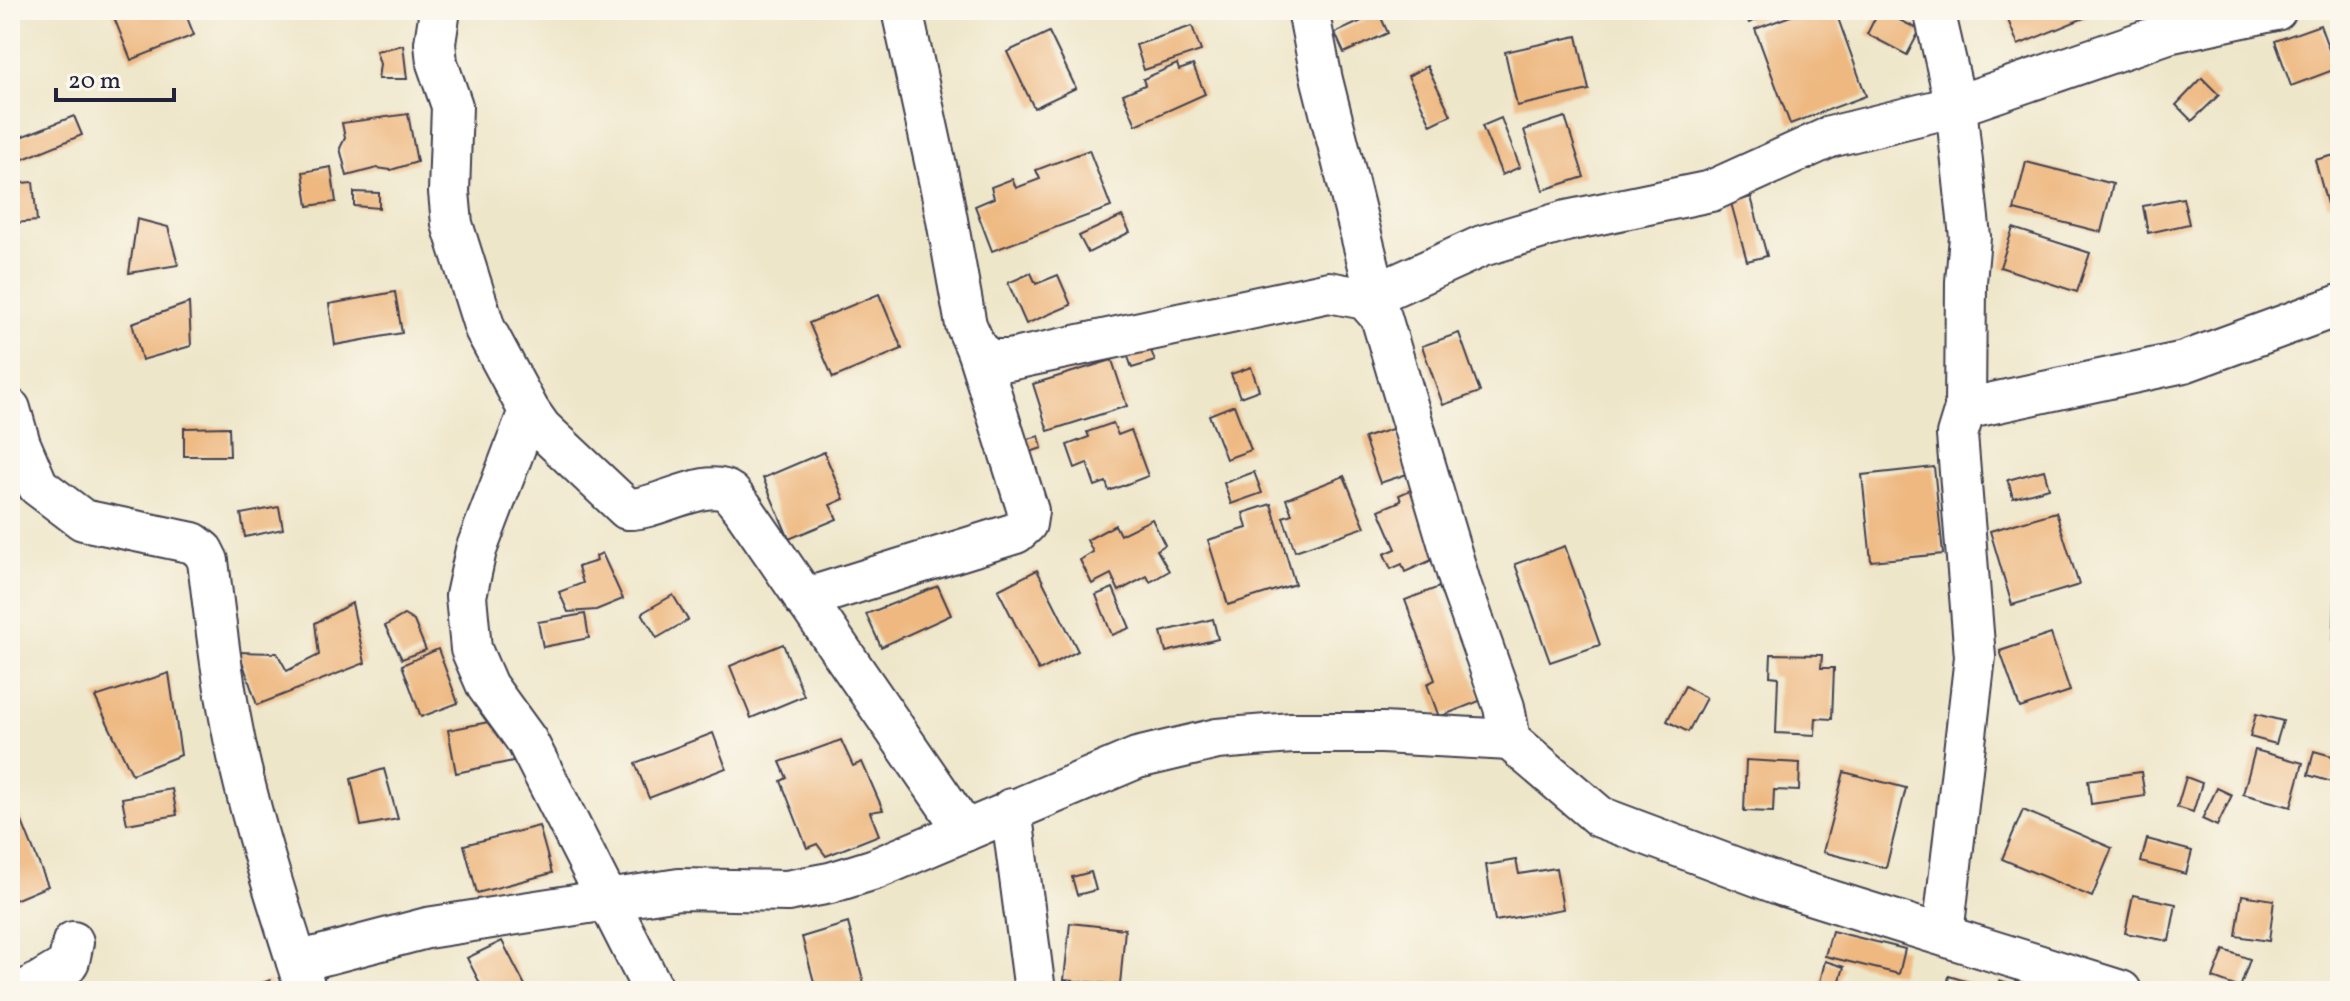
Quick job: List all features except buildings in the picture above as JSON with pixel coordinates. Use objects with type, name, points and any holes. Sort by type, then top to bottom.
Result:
[{"type":"street","points":[[440,10],[435,43],[437,63],[452,106],[449,192],[452,224],[485,329],[529,411],[541,428],[627,509],[640,510],[708,487],[728,491],[965,831]]},
{"type":"street","points":[[804,599],[1016,533],[1026,524],[1028,511],[977,350],[966,325],[943,198],[902,10]]},
{"type":"street","points":[[1308,10],[1370,296],[1381,317],[1457,571],[1504,707],[1510,740]]},
{"type":"street","points":[[1934,10],[1956,106],[1970,237],[1966,282],[1965,409],[1957,435],[1975,657],[1943,934]]},
{"type":"street","points":[[977,350],[990,360],[1009,360],[1329,292],[1370,296],[1482,246],[1566,221],[1711,191],[1830,137],[1956,106],[2168,33],[2276,10]]},
{"type":"street","points":[[1965,409],[2184,362],[2340,305]]},
{"type":"street","points":[[10,409],[20,444],[38,486],[83,520],[193,543],[203,551],[208,561],[218,644],[238,759],[301,976],[427,928],[679,889],[787,891],[830,883],[875,869],[1137,758],[1217,739],[1292,733],[1382,733],[1510,740],[1600,817],[1784,886],[2121,991]]},
{"type":"street","points":[[529,411],[476,550],[466,596],[471,649],[487,686],[527,741],[654,991]]},
{"type":"street","points":[[1011,809],[1035,991]]},
{"type":"street","points":[[25,991],[65,967],[73,942]]}]
